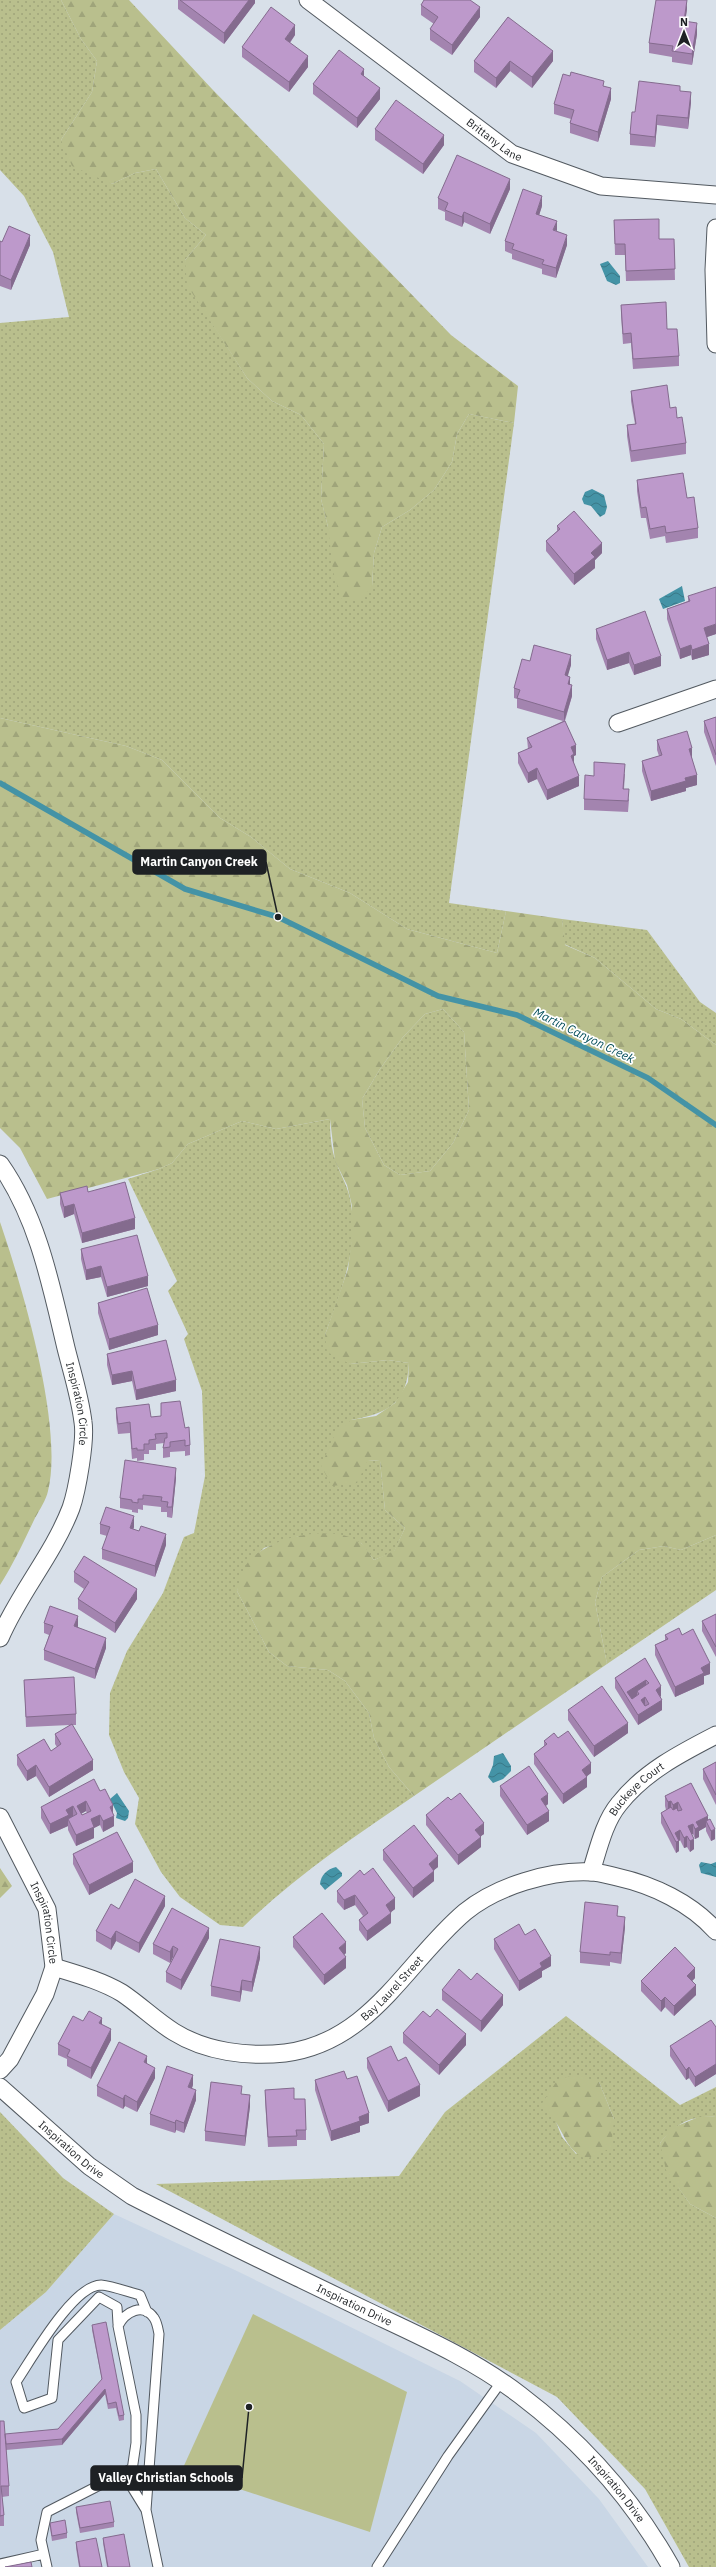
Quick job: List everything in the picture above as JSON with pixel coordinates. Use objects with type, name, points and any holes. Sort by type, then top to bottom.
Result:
[{"type":"street","name":"Brittany Lane","points":[[308,0],[512,154],[601,186],[716,195]]},
{"type":"street","points":[[716,228],[714,270],[716,344]]},
{"type":"street","points":[[618,723],[716,689]]},
{"type":"street","name":"Inspiration Circle","points":[[0,1164],[16,1187],[46,1264],[84,1423],[79,1473],[71,1508],[53,1546],[8,1620],[0,1638]]},
{"type":"street","name":"Buckeye Court","points":[[591,1872],[605,1830],[618,1804],[662,1763],[716,1734]]},
{"type":"street","name":"Inspiration Circle","points":[[0,1817],[47,1908],[54,1967],[45,1994],[10,2059],[0,2070]]},
{"type":"street","name":"Bay Laurel Street","points":[[54,1967],[86,1977],[121,1992],[174,2032],[204,2046],[229,2052],[286,2052],[309,2047],[335,2037],[354,2026],[375,2009],[450,1926],[466,1912],[490,1896],[540,1877],[591,1872],[655,1889],[680,1902],[716,1931]]},
{"type":"street","name":"Inspiration Drive","points":[[0,2087],[89,2166],[132,2196],[439,2345],[501,2382],[552,2420],[599,2467],[636,2511],[671,2567]]},
{"type":"lane","points":[[146,2510],[130,2484],[136,2443],[136,2415],[118,2326],[117,2307],[99,2297],[58,2340],[52,2398],[24,2408],[16,2382],[46,2337],[86,2290],[101,2285],[140,2295],[147,2312],[155,2319],[159,2334],[146,2510],[158,2567]]},
{"type":"lane","points":[[118,2326],[124,2315],[135,2310],[147,2312]]},
{"type":"lane","points":[[377,2567],[448,2456],[501,2382]]},
{"type":"lane","points":[[47,2567],[41,2540],[47,2512],[132,2468]]},
{"type":"lane","points":[[0,2564],[44,2554]]},
{"type":"shaded area","points":[[114,2214],[237,2271],[460,2381],[536,2433],[599,2499],[648,2567],[0,2567],[0,2330],[46,2292]]},
{"type":"green space","points":[[0,0],[61,0],[81,39],[97,61],[92,92],[61,140],[112,184],[135,173],[156,169],[185,218],[206,235],[185,260],[209,318],[247,378],[272,401],[301,415],[324,444],[321,499],[328,527],[372,586],[374,553],[382,527],[410,510],[434,490],[452,462],[457,434],[469,414],[514,423],[449,903],[506,911],[497,953],[407,929],[350,893],[290,869],[251,837],[220,818],[162,760],[126,746],[0,718],[0,323],[69,317],[53,252],[24,196],[0,170]]},
{"type":"green space","points":[[61,0],[129,0],[212,89],[451,335],[518,386],[514,423],[469,414],[457,434],[452,462],[434,490],[410,510],[382,527],[374,553],[372,586],[360,600],[342,601],[333,571],[328,527],[321,499],[324,444],[301,415],[272,401],[247,378],[187,285],[185,260],[206,235],[185,218],[156,169],[135,173],[112,184],[72,166],[61,140],[92,92],[97,61],[81,39]]},
{"type":"green space","points":[[0,718],[126,746],[162,760],[220,818],[251,837],[290,869],[350,893],[407,929],[497,953],[506,911],[562,919],[565,945],[595,958],[656,1009],[681,1019],[716,1045],[716,1535],[681,1550],[664,1546],[639,1550],[602,1577],[595,1602],[607,1664],[414,1796],[389,1767],[374,1738],[369,1713],[345,1681],[328,1670],[287,1666],[269,1652],[237,1591],[244,1568],[255,1555],[283,1540],[317,1533],[349,1537],[361,1543],[374,1560],[394,1551],[405,1528],[385,1510],[380,1461],[368,1460],[357,1483],[332,1486],[321,1466],[335,1434],[351,1420],[376,1416],[395,1403],[408,1382],[409,1363],[388,1360],[350,1364],[327,1352],[325,1335],[348,1269],[352,1237],[352,1206],[347,1185],[335,1161],[330,1119],[276,1129],[242,1121],[188,1144],[172,1163],[159,1169],[47,1199],[20,1148],[0,1128]],"holes":[[[443,1009],[464,1032],[469,1110],[453,1143],[430,1171],[400,1175],[384,1165],[365,1128],[362,1099],[380,1069],[403,1037],[425,1014]]]},
{"type":"green space","points":[[562,919],[647,930],[700,1002],[716,1013],[716,1045],[681,1019],[656,1009],[595,958],[564,944]]},
{"type":"green space","points":[[443,1009],[464,1032],[469,1110],[453,1143],[430,1171],[400,1175],[384,1165],[365,1128],[362,1099],[380,1069],[403,1037],[425,1014]]},
{"type":"green space","points":[[330,1119],[333,1152],[347,1187],[353,1221],[347,1271],[325,1335],[350,1364],[388,1360],[409,1363],[404,1388],[400,1397],[393,1404],[385,1410],[375,1414],[351,1420],[368,1460],[380,1461],[385,1510],[405,1528],[394,1552],[374,1560],[361,1543],[299,1536],[264,1548],[246,1566],[237,1591],[269,1652],[287,1666],[328,1670],[345,1681],[369,1713],[374,1738],[389,1767],[414,1796],[347,1842],[304,1874],[263,1908],[243,1927],[220,1925],[180,1897],[161,1872],[135,1824],[139,1798],[124,1772],[109,1735],[110,1693],[127,1651],[163,1593],[184,1537],[194,1533],[205,1476],[202,1391],[184,1339],[188,1334],[168,1291],[177,1281],[128,1179],[172,1163],[188,1144],[242,1121],[276,1129]]},
{"type":"green space","points":[[0,1222],[19,1282],[38,1356],[46,1395],[50,1431],[51,1464],[46,1498],[0,1585]]},
{"type":"green space","points":[[716,1535],[716,1590],[607,1664],[595,1602],[602,1577],[639,1550],[664,1546],[681,1550]]},
{"type":"green space","points":[[0,1868],[12,1886],[0,1898]]},
{"type":"green space","points":[[566,2016],[680,2105],[716,2087],[716,2117],[691,2119],[684,2122],[666,2136],[660,2143],[679,2188],[690,2204],[716,2218],[716,2567],[689,2567],[645,2489],[557,2397],[156,2184],[399,2176],[445,2112]],"holes":[[[599,2082],[614,2119],[576,2154],[562,2137],[556,2122]]]},
{"type":"green space","points":[[577,2075],[599,2082],[614,2119],[611,2148],[586,2159],[575,2152],[555,2121],[541,2105],[558,2079]]},
{"type":"green space","points":[[0,2112],[63,2178],[114,2214],[46,2292],[0,2330]]},
{"type":"green space","points":[[701,2116],[716,2117],[716,2218],[690,2204],[666,2170],[660,2143],[672,2128]]},
{"type":"green space","points":[[253,2314],[407,2392],[370,2532],[182,2470]]},
{"type":"water","points":[[608,261],[620,276],[620,283],[616,285],[607,281],[600,264]]},
{"type":"water","points":[[592,489],[604,495],[607,507],[605,514],[600,517],[591,506],[584,504],[582,499],[585,492]]},
{"type":"water","points":[[682,586],[685,601],[663,609],[659,599]]},
{"type":"water","points":[[503,1753],[511,1766],[511,1771],[503,1779],[493,1783],[488,1777],[493,1765],[494,1756]]},
{"type":"water","points":[[117,1793],[129,1811],[128,1818],[125,1821],[116,1818],[117,1813],[110,1799]]},
{"type":"water","points":[[701,1862],[711,1864],[716,1862],[716,1877],[701,1873],[699,1865]]},
{"type":"water","points":[[336,1867],[342,1873],[342,1876],[325,1890],[320,1884],[323,1875],[327,1871]]},
{"type":"building","points":[[180,0],[249,0],[224,33]]},
{"type":"building","points":[[424,0],[470,0],[480,7],[452,45],[430,29],[438,17],[421,5]]},
{"type":"building","points":[[656,0],[687,0],[684,21],[697,23],[692,54],[672,51],[673,46],[649,43]]},
{"type":"building","points":[[271,7],[295,25],[285,39],[308,56],[289,82],[242,47]]},
{"type":"building","points":[[508,17],[553,51],[532,77],[510,61],[496,78],[474,61]]},
{"type":"building","points":[[339,50],[364,69],[361,74],[380,88],[357,118],[313,84]]},
{"type":"building","points":[[571,72],[604,81],[603,86],[611,88],[598,132],[570,123],[574,110],[554,104],[563,74],[570,76]]},
{"type":"building","points":[[639,81],[680,86],[680,91],[691,92],[688,118],[657,115],[655,137],[630,134],[632,112],[635,112]]},
{"type":"building","points":[[396,100],[444,135],[423,164],[375,129]]},
{"type":"building","points":[[457,155],[510,179],[490,224],[464,212],[462,217],[445,210],[448,203],[438,198]]},
{"type":"building","points":[[523,189],[542,196],[536,214],[557,221],[553,230],[567,235],[556,268],[542,264],[544,260],[512,249],[514,244],[505,241]]},
{"type":"building","points":[[659,219],[659,239],[674,239],[675,269],[626,271],[625,244],[615,244],[614,220]]},
{"type":"building","points":[[9,226],[30,235],[11,280],[0,275],[0,241],[2,242]]},
{"type":"building","points":[[666,302],[667,329],[677,329],[679,356],[633,359],[631,333],[623,334],[621,305]]},
{"type":"building","points":[[667,385],[670,408],[676,407],[677,418],[682,417],[686,443],[631,451],[627,425],[636,424],[631,391]]},
{"type":"building","points":[[683,473],[687,498],[694,497],[698,528],[666,533],[665,526],[650,529],[646,507],[641,508],[637,480]]},
{"type":"building","points":[[574,511],[602,543],[591,553],[595,557],[574,574],[546,541],[560,529],[557,526]]},
{"type":"building","points":[[716,587],[716,624],[704,628],[709,644],[692,650],[691,645],[680,649],[667,609],[690,601],[688,596]]},
{"type":"building","points":[[645,611],[661,656],[634,665],[629,652],[607,660],[596,629]]},
{"type":"building","points":[[534,645],[571,655],[565,675],[570,677],[568,684],[572,685],[564,712],[517,698],[520,690],[514,688],[522,659],[530,661]]},
{"type":"building","points":[[716,717],[716,755],[704,721]]},
{"type":"building","points":[[565,721],[576,745],[571,747],[574,754],[571,756],[579,776],[547,790],[537,768],[528,773],[518,753],[532,747],[527,738]]},
{"type":"building","points":[[687,731],[692,748],[689,749],[697,775],[685,778],[686,781],[651,791],[642,761],[662,755],[657,740]]},
{"type":"building","points":[[594,762],[625,764],[623,789],[629,789],[628,801],[584,799],[585,775],[594,776]]},
{"type":"building","points":[[125,1182],[135,1218],[82,1233],[74,1204],[64,1207],[60,1193],[87,1186],[88,1192]]},
{"type":"building","points":[[137,1235],[148,1276],[107,1287],[101,1266],[86,1270],[81,1249]]},
{"type":"building","points":[[147,1288],[158,1325],[109,1339],[98,1303]]},
{"type":"building","points":[[166,1340],[176,1380],[136,1390],[132,1371],[112,1375],[107,1354]]},
{"type":"building","points":[[180,1401],[185,1428],[189,1427],[190,1445],[185,1446],[185,1440],[170,1442],[170,1447],[163,1448],[165,1438],[167,1438],[167,1433],[155,1434],[156,1439],[149,1440],[149,1444],[144,1444],[144,1450],[137,1450],[137,1448],[132,1449],[130,1422],[118,1424],[116,1408],[149,1404],[151,1417],[161,1416],[161,1403]]},
{"type":"building","points":[[125,1460],[176,1468],[172,1507],[167,1507],[168,1502],[161,1501],[162,1497],[143,1495],[143,1499],[138,1499],[138,1503],[132,1502],[132,1500],[120,1498]]},
{"type":"building","points":[[106,1507],[134,1516],[130,1528],[139,1531],[141,1526],[166,1534],[155,1566],[102,1549],[110,1527],[100,1524]]},
{"type":"building","points":[[84,1556],[137,1589],[115,1623],[78,1599],[89,1582],[74,1572]]},
{"type":"building","points":[[50,1606],[78,1616],[74,1626],[106,1638],[95,1669],[44,1650],[53,1626],[44,1623]]},
{"type":"building","points":[[716,1614],[716,1647],[702,1621]]},
{"type":"building","points":[[679,1628],[682,1635],[693,1629],[710,1663],[701,1668],[704,1673],[675,1687],[655,1645],[668,1639],[665,1635]]},
{"type":"building","points":[[645,1658],[661,1686],[656,1690],[662,1700],[638,1715],[615,1678]],"holes":[[[646,1680],[649,1683],[637,1691],[639,1694],[632,1699],[627,1692]],[[645,1697],[649,1704],[645,1706],[641,1700]]]},
{"type":"building","points":[[74,1677],[76,1714],[26,1717],[24,1680]]},
{"type":"building","points":[[602,1686],[628,1723],[594,1746],[568,1710]]},
{"type":"building","points":[[72,1724],[93,1760],[49,1787],[36,1765],[27,1771],[17,1755],[44,1739],[51,1751],[61,1744],[55,1734]]},
{"type":"building","points":[[568,1731],[591,1763],[582,1770],[587,1777],[563,1794],[534,1754],[547,1744],[544,1741],[554,1733],[558,1738]]},
{"type":"building","points":[[716,1762],[716,1795],[703,1769]]},
{"type":"building","points":[[529,1766],[548,1794],[541,1799],[549,1811],[527,1825],[500,1786]]},
{"type":"building","points":[[94,1779],[100,1791],[105,1789],[113,1805],[110,1807],[114,1816],[103,1821],[100,1815],[91,1819],[94,1827],[76,1835],[68,1819],[77,1814],[73,1806],[66,1810],[69,1815],[50,1824],[41,1807]],"holes":[[[86,1801],[91,1811],[82,1815],[77,1806]]]},
{"type":"building","points":[[691,1783],[708,1816],[696,1822],[699,1827],[695,1829],[693,1824],[688,1826],[694,1839],[690,1841],[687,1836],[684,1838],[680,1830],[675,1833],[679,1841],[676,1842],[661,1813],[671,1807],[673,1810],[677,1808],[678,1811],[682,1810],[678,1802],[673,1805],[671,1801],[668,1802],[665,1796]]},
{"type":"building","points":[[460,1793],[484,1823],[475,1830],[481,1837],[458,1855],[426,1815],[448,1797],[451,1800]]},
{"type":"building","points":[[710,1819],[715,1829],[711,1831],[706,1821]]},
{"type":"building","points":[[414,1825],[438,1856],[429,1864],[434,1871],[413,1888],[383,1850]]},
{"type":"building","points":[[117,1832],[133,1862],[89,1885],[73,1854]]},
{"type":"building","points":[[373,1868],[395,1898],[386,1905],[391,1913],[367,1931],[359,1920],[368,1913],[355,1895],[344,1900],[337,1891],[360,1870],[364,1875]]},
{"type":"building","points":[[135,1879],[165,1896],[139,1943],[116,1931],[111,1939],[96,1931],[111,1904],[119,1909]]},
{"type":"building","points":[[585,1902],[618,1906],[617,1916],[625,1917],[621,1953],[610,1952],[610,1955],[580,1952]]},
{"type":"building","points":[[172,1908],[209,1928],[181,1980],[166,1972],[178,1949],[173,1946],[170,1952],[153,1944]]},
{"type":"building","points":[[322,1913],[346,1942],[339,1948],[346,1957],[324,1975],[293,1937]]},
{"type":"building","points":[[519,1924],[525,1935],[535,1929],[551,1956],[540,1963],[542,1967],[519,1981],[494,1939]]},
{"type":"building","points":[[220,1939],[260,1947],[252,1982],[242,1980],[240,1992],[211,1986]]},
{"type":"building","points":[[675,1947],[695,1968],[687,1976],[696,1985],[674,2006],[665,1997],[661,2001],[641,1981]]},
{"type":"building","points":[[459,1969],[471,1980],[477,1973],[503,1995],[481,2021],[442,1990]]},
{"type":"building","points":[[437,2009],[466,2034],[439,2065],[403,2033],[423,2011],[430,2017]]},
{"type":"building","points":[[89,2011],[102,2018],[99,2023],[111,2029],[91,2068],[67,2056],[70,2050],[58,2044],[73,2016],[83,2021]]},
{"type":"building","points":[[711,2020],[716,2027],[716,2064],[695,2077],[689,2067],[686,2070],[670,2046]]},
{"type":"building","points":[[119,2042],[147,2056],[144,2062],[155,2068],[137,2102],[125,2095],[123,2099],[97,2086]]},
{"type":"building","points":[[391,2046],[398,2061],[406,2057],[420,2085],[388,2101],[367,2058]]},
{"type":"building","points":[[167,2066],[193,2075],[188,2087],[196,2090],[184,2123],[176,2120],[175,2123],[150,2114]]},
{"type":"building","points":[[344,2071],[347,2079],[357,2076],[369,2113],[359,2117],[360,2121],[331,2131],[315,2080]]},
{"type":"building","points":[[211,2082],[242,2086],[241,2094],[250,2095],[245,2136],[205,2131]]},
{"type":"building","points":[[294,2088],[294,2099],[305,2099],[306,2130],[296,2130],[297,2136],[268,2137],[265,2090]]},
{"type":"building","points":[[106,2322],[124,2415],[119,2416],[116,2402],[108,2404],[105,2389],[62,2439],[6,2444],[5,2434],[58,2429],[102,2379],[92,2325]]},
{"type":"building","points":[[0,2421],[4,2421],[9,2486],[1,2486],[4,2515],[0,2516]]},
{"type":"building","points":[[110,2501],[114,2522],[80,2528],[76,2507]]},
{"type":"building","points":[[65,2520],[67,2533],[52,2536],[50,2523]]},
{"type":"building","points":[[124,2534],[130,2567],[108,2567],[103,2538]]},
{"type":"building","points":[[96,2538],[102,2567],[80,2567],[76,2542]]},
{"type":"building","points":[[31,2562],[32,2567],[5,2567]]},
{"type":"waterway","name":"Martin Canyon Creek","points":[[0,783],[185,889],[278,917],[438,996],[517,1015],[648,1078],[716,1125]]},
{"type":"place","name":"Martin Canyon Creek","points":[[278,917]]},
{"type":"place","name":"Valley Christian Schools","points":[[249,2407]]}]
